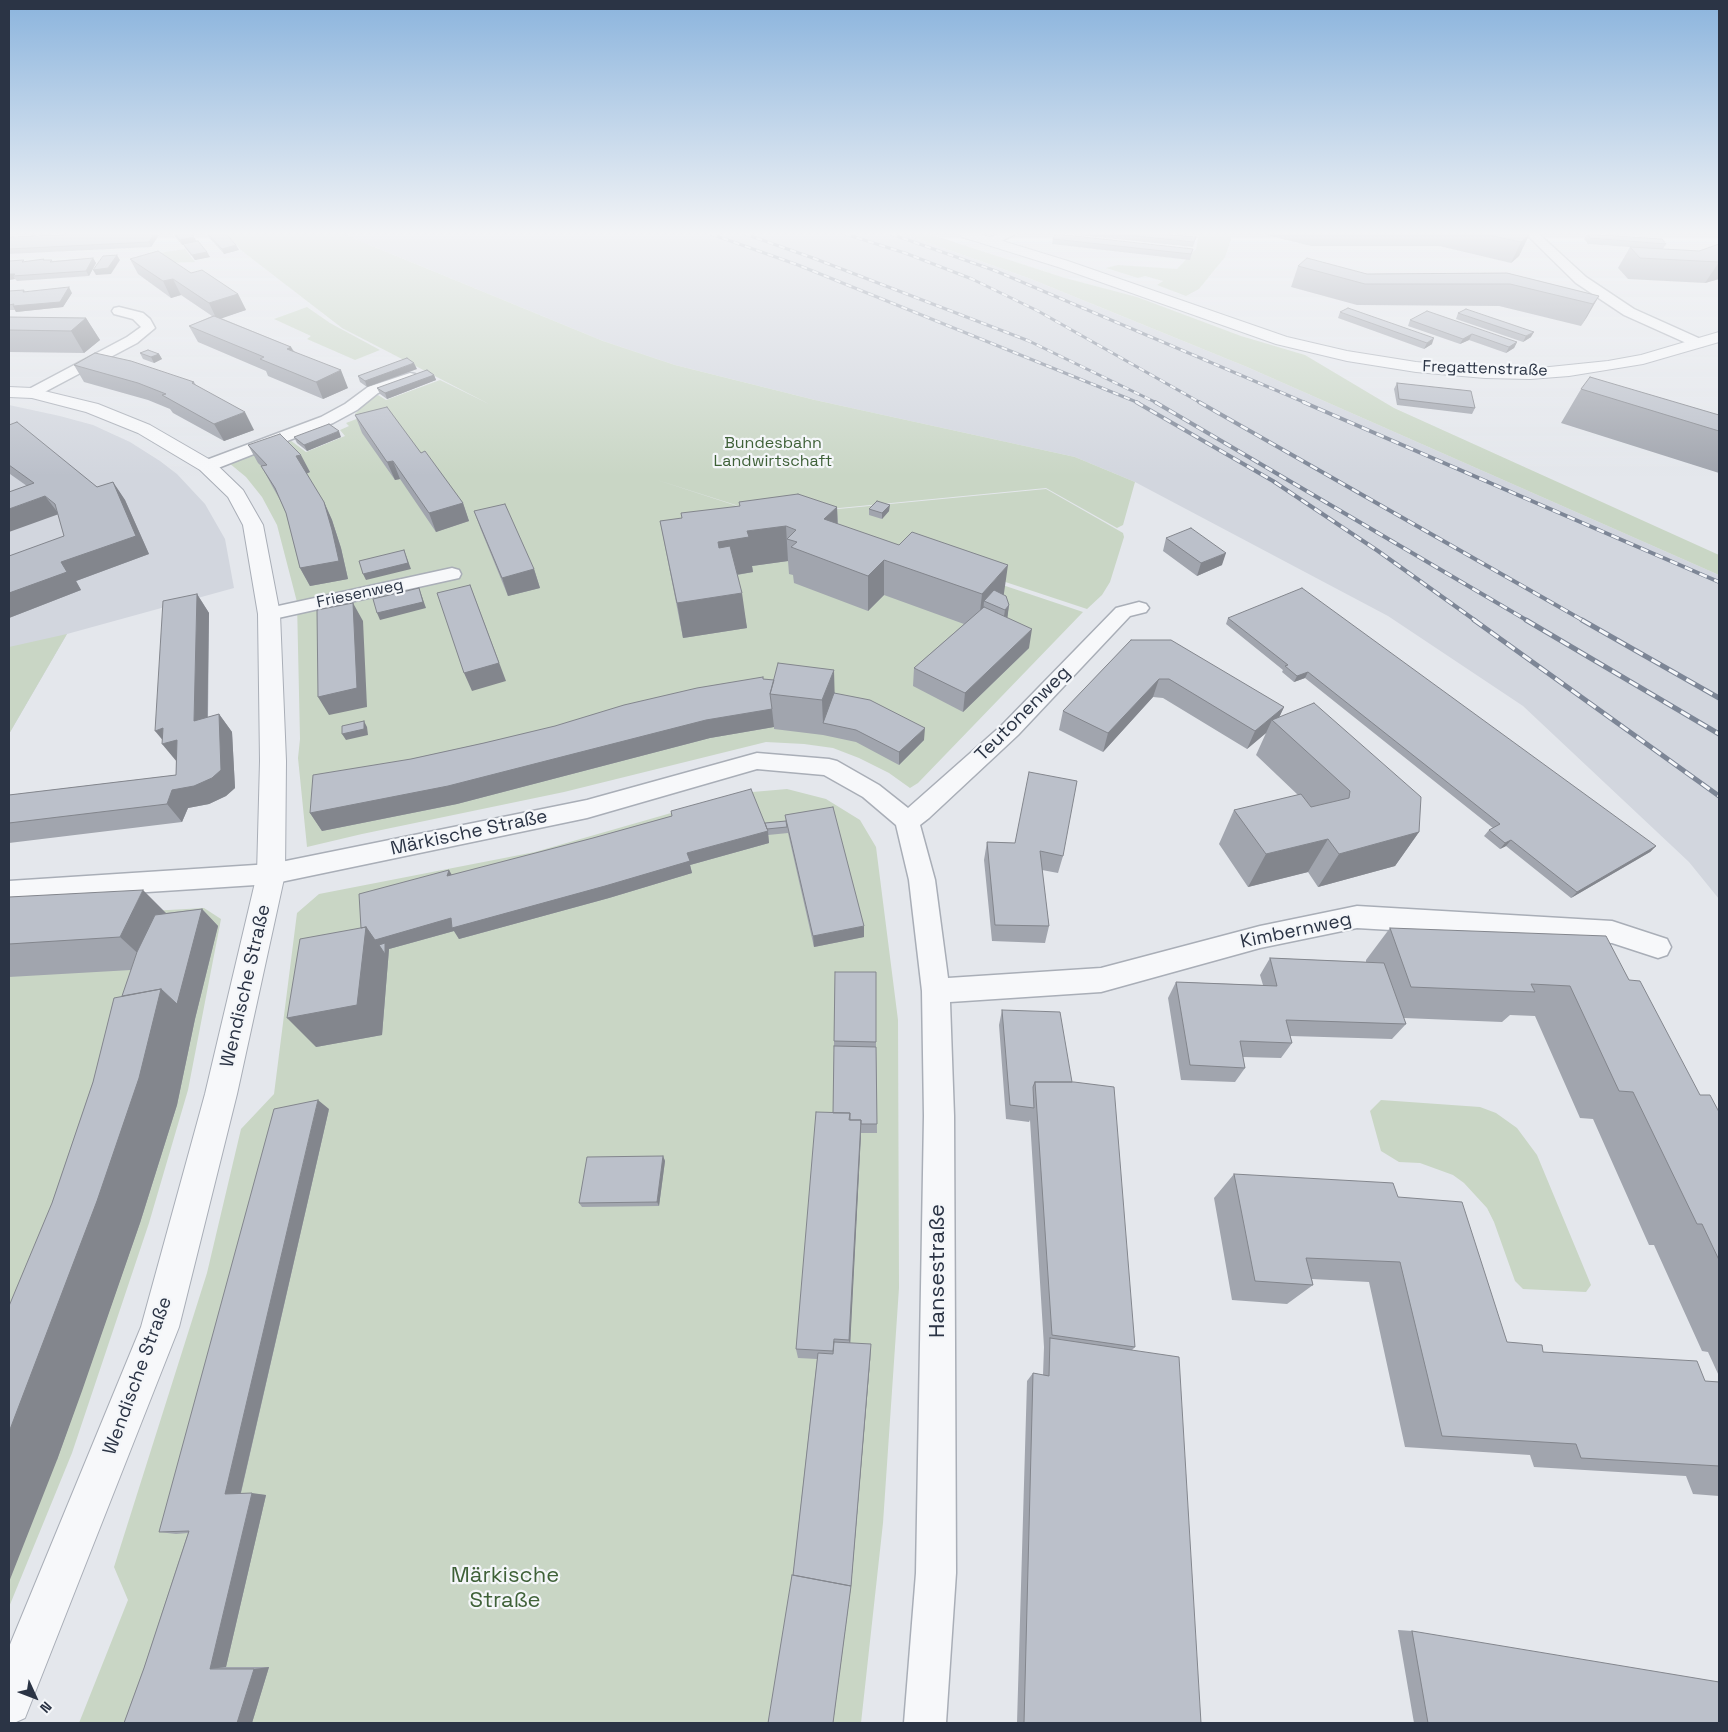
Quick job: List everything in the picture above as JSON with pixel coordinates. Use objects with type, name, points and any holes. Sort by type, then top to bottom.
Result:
[{"type":"street","points":[[32,393],[132,340],[148,328],[145,322],[133,315]]},
{"type":"street","name":"Fregattenstraße","points":[[1206,315],[1282,341],[1347,356],[1416,367],[1485,373],[1530,374],[1608,366],[1643,359],[1719,337]]},
{"type":"street","points":[[1635,315],[1698,343]]},
{"type":"street","points":[[207,466],[327,420],[351,407],[373,390],[421,373]]},
{"type":"street","name":"Wendische Straße","points":[[9,392],[32,393],[92,408],[144,429],[207,466],[236,494],[253,525],[269,614],[273,762],[271,874],[221,1094],[160,1327],[9,1702]]},
{"type":"street","name":"Friesenweg","points":[[269,614],[452,574]]},
{"type":"street","name":"Teutonenweg","points":[[907,821],[921,812],[1010,730],[1123,612],[1139,608]]},
{"type":"street","name":"Märkische Straße","points":[[9,891],[271,874],[587,809],[757,761],[829,767],[871,790],[907,821]]},
{"type":"street","name":"Hansestraße","points":[[907,821],[922,880],[936,991],[939,1116],[936,1573],[925,1723]]},
{"type":"street","name":"Kimbernweg","points":[[936,991],[1101,980],[1260,937],[1357,917],[1612,932],[1658,946]]},
{"type":"shaded area","points":[[539,315],[1119,315],[1247,367],[1719,575],[1719,899],[1689,862],[1523,706],[1388,616],[1135,482],[1075,457],[815,400],[675,365],[603,341]]},
{"type":"shaded area","points":[[9,405],[93,425],[130,442],[177,474],[205,504],[225,539],[234,588],[67,634],[9,734]]},
{"type":"green space","points":[[285,315],[318,315],[380,350],[355,360],[307,339],[311,336],[274,319]]},
{"type":"green space","name":"Bundesbahn Landwirtschaft","points":[[325,315],[539,315],[603,341],[675,365],[815,400],[1075,457],[1135,482],[1123,525],[1117,528],[1046,488],[767,515],[654,479],[768,516],[791,514],[1083,612],[918,783],[910,788],[889,773],[833,748],[766,742],[564,792],[307,847],[298,758],[300,739],[297,602],[277,525],[262,497],[246,477],[229,463],[290,440],[306,452],[345,436],[340,430],[349,426],[346,423],[359,418],[355,414],[371,397],[378,395],[386,400],[440,380],[489,404],[342,328]]},
{"type":"green space","points":[[1119,315],[1185,315],[1241,336],[1305,355],[1394,408],[1719,555],[1719,575],[1247,367]]},
{"type":"green space","points":[[1046,489],[1123,533],[1124,537],[1110,582],[1102,595],[1087,609],[797,513]]},
{"type":"green space","points":[[67,634],[9,734],[9,647]]},
{"type":"green space","points":[[787,789],[826,799],[860,820],[876,847],[898,1020],[899,1288],[883,1523],[861,1723],[79,1723],[128,1600],[114,1567],[207,1273],[241,1129],[274,1094],[297,913],[319,894],[535,852],[741,793]]},
{"type":"green space","points":[[204,908],[221,919],[188,1090],[149,1223],[72,1453],[9,1607],[9,919]]},
{"type":"green space","points":[[1381,1100],[1480,1107],[1496,1113],[1517,1128],[1537,1155],[1591,1285],[1586,1292],[1523,1289],[1515,1281],[1494,1222],[1487,1208],[1464,1183],[1453,1175],[1420,1163],[1399,1162],[1381,1151],[1370,1111]]},
{"type":"building","points":[[1348,315],[1368,315],[1434,338],[1427,343]]},
{"type":"building","points":[[1420,315],[1438,315],[1517,342],[1509,347],[1472,334],[1463,339],[1410,320]]},
{"type":"building","points":[[1463,315],[1483,315],[1534,332],[1526,336]]},
{"type":"building","points":[[214,316],[291,347],[287,349],[341,370],[316,382],[260,359],[264,357],[189,326]]},
{"type":"building","points":[[9,317],[86,318],[71,331],[9,330]]},
{"type":"building","points":[[148,350],[159,354],[151,357],[140,353]]},
{"type":"building","points":[[95,353],[131,361],[194,382],[192,383],[245,412],[214,424],[162,395],[166,394],[138,383],[74,365]]},
{"type":"building","points":[[407,358],[414,363],[365,381],[358,376]]},
{"type":"building","points":[[427,370],[434,375],[385,393],[377,388]]},
{"type":"building","points":[[1590,377],[1719,415],[1719,431],[1581,389]]},
{"type":"building","points":[[1397,383],[1471,391],[1475,408],[1399,399]]},
{"type":"building","points":[[387,407],[421,453],[425,451],[463,503],[429,513],[393,461],[387,462],[355,415]]},
{"type":"building","points":[[17,422],[97,487],[113,482],[136,536],[61,562],[67,572],[9,593],[9,556],[64,536],[55,504],[45,496],[9,509],[9,492],[34,483],[9,465],[9,425]]},
{"type":"building","points":[[329,424],[339,431],[304,445],[294,437]]},
{"type":"building","points":[[280,434],[301,455],[296,456],[324,502],[339,561],[300,568],[286,513],[275,488],[261,466],[267,465],[248,445]]},
{"type":"building","points":[[798,494],[837,507],[824,519],[899,545],[912,532],[1008,565],[982,594],[884,560],[868,576],[791,547],[797,542],[787,539],[796,530],[786,526],[747,531],[749,537],[718,542],[719,548],[730,546],[742,593],[677,603],[660,521],[682,518],[681,513],[740,506],[739,502]]},
{"type":"building","points":[[877,501],[890,505],[882,513],[869,509]]},
{"type":"building","points":[[505,504],[534,569],[502,578],[474,511]]},
{"type":"building","points":[[1191,528],[1226,553],[1201,563],[1166,538]]},
{"type":"building","points":[[404,550],[408,563],[363,574],[359,561]]},
{"type":"building","points":[[470,585],[499,663],[464,673],[437,593]]},
{"type":"building","points":[[419,588],[423,602],[377,613],[373,599]]},
{"type":"building","points":[[1302,588],[1656,846],[1577,892],[1511,840],[1505,843],[1489,830],[1500,824],[1308,672],[1297,676],[1285,666],[1288,665],[1228,618]]},
{"type":"building","points":[[994,590],[1006,596],[1009,605],[1005,610],[984,601]]},
{"type":"building","points":[[197,594],[194,721],[219,714],[221,770],[212,778],[194,786],[172,790],[167,804],[9,823],[9,795],[176,775],[177,740],[162,744],[163,728],[155,731],[163,601]]},
{"type":"building","points":[[353,603],[357,688],[318,697],[317,610]]},
{"type":"building","points":[[984,607],[1032,629],[965,693],[914,668]]},
{"type":"building","points":[[1131,640],[1171,640],[1284,707],[1255,731],[1169,679],[1159,679],[1108,733],[1063,711]]},
{"type":"building","points":[[778,663],[834,670],[822,700],[770,694]]},
{"type":"building","points":[[763,677],[763,679],[774,680],[770,694],[772,709],[706,720],[448,786],[310,813],[313,775],[411,759],[555,726],[624,705],[697,688]]},
{"type":"building","points":[[834,693],[870,700],[925,728],[899,752],[856,730],[823,723]]},
{"type":"building","points":[[1314,703],[1421,797],[1419,832],[1339,854],[1328,839],[1266,854],[1234,810],[1301,794],[1311,807],[1349,798],[1350,791],[1272,720]]},
{"type":"building","points":[[364,721],[364,729],[342,734],[342,726]]},
{"type":"building","points":[[1029,772],[1077,781],[1063,856],[1040,851],[1049,926],[995,925],[987,842],[1015,843]]},
{"type":"building","points":[[751,789],[768,831],[687,853],[690,861],[452,928],[451,918],[375,940],[366,927],[361,928],[359,894],[449,870],[447,876],[593,838],[672,816],[671,811]]},
{"type":"building","points":[[833,807],[864,926],[813,936],[785,815]]},
{"type":"building","points":[[786,821],[787,827],[767,829],[765,823]]},
{"type":"building","points":[[143,890],[120,937],[9,944],[9,897]]},
{"type":"building","points":[[202,909],[177,1004],[161,989],[122,996],[137,952],[155,915]]},
{"type":"building","points":[[366,927],[357,1005],[287,1018],[300,939]]},
{"type":"building","points":[[1390,928],[1606,936],[1629,980],[1640,981],[1700,1095],[1710,1095],[1719,1112],[1719,1260],[1702,1224],[1697,1224],[1633,1092],[1619,1091],[1570,986],[1531,984],[1535,992],[1411,987]]},
{"type":"building","points":[[385,943],[385,954],[379,945]]},
{"type":"building","points":[[1270,958],[1384,963],[1406,1024],[1286,1020],[1292,1043],[1240,1041],[1245,1068],[1190,1065],[1176,982],[1277,986]]},
{"type":"building","points":[[835,972],[876,972],[876,1042],[834,1041]]},
{"type":"building","points":[[161,989],[139,1078],[97,1201],[9,1432],[9,1306],[52,1203],[93,1082],[114,998]]},
{"type":"building","points":[[1002,1010],[1060,1012],[1072,1082],[1035,1082],[1033,1087],[1034,1108],[1010,1105]]},
{"type":"building","points":[[834,1046],[876,1047],[877,1124],[861,1124],[861,1120],[850,1120],[850,1113],[833,1113]]},
{"type":"building","points":[[1035,1082],[1074,1082],[1114,1087],[1135,1347],[1052,1335]]},
{"type":"building","points":[[318,1100],[225,1494],[252,1493],[210,1669],[254,1669],[237,1723],[124,1723],[189,1531],[159,1532],[274,1109]]},
{"type":"building","points":[[816,1112],[850,1113],[849,1120],[861,1120],[849,1340],[834,1339],[833,1351],[796,1349]]},
{"type":"building","points":[[663,1156],[657,1202],[579,1203],[587,1157]]},
{"type":"building","points":[[1234,1174],[1393,1183],[1398,1197],[1462,1202],[1507,1342],[1542,1345],[1543,1352],[1697,1361],[1705,1381],[1719,1382],[1719,1466],[1581,1458],[1576,1444],[1442,1436],[1400,1262],[1306,1258],[1313,1285],[1255,1281]]},
{"type":"building","points":[[1050,1338],[1179,1357],[1201,1723],[1024,1723],[1033,1373],[1049,1376]]},
{"type":"building","points":[[834,1342],[871,1344],[851,1586],[793,1575],[818,1353],[833,1354]]},
{"type":"building","points":[[792,1575],[851,1586],[833,1723],[768,1723]]},
{"type":"building","points":[[1412,1631],[1719,1682],[1719,1723],[1428,1723]]},
{"type":"railway","points":[[921,315],[1139,403]]},
{"type":"railway","points":[[961,315],[1029,341],[1155,402]]},
{"type":"railway","points":[[1045,315],[1201,403]]},
{"type":"railway","points":[[1099,315],[1306,403]]},
{"type":"railway","points":[[1136,402],[1273,481],[1378,551],[1476,621]]},
{"type":"railway","points":[[1155,402],[1528,621]]},
{"type":"railway","points":[[1199,402],[1584,621]]},
{"type":"railway","points":[[1303,402],[1719,582]]},
{"type":"railway","points":[[1474,620],[1719,796]]},
{"type":"railway","points":[[1526,620],[1719,734]]},
{"type":"railway","points":[[1582,620],[1719,698]]}]
